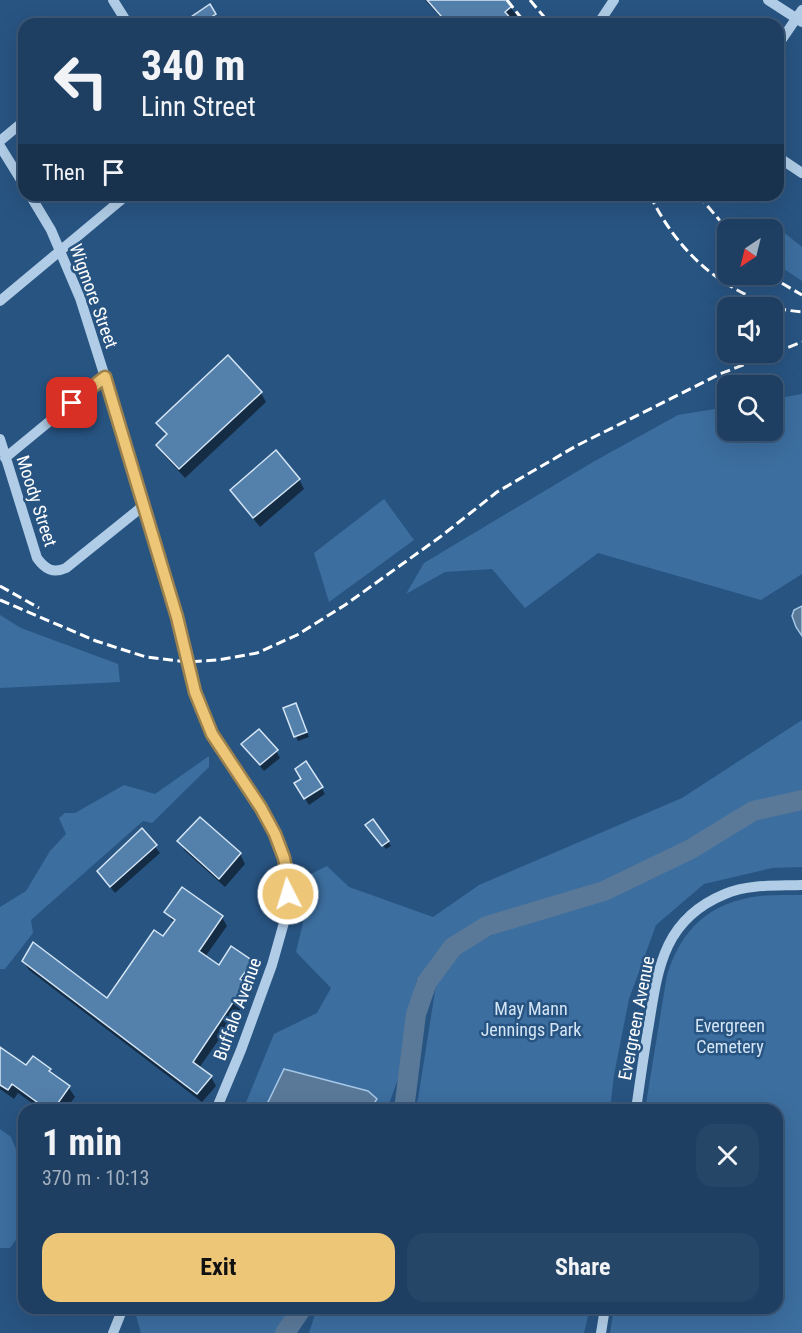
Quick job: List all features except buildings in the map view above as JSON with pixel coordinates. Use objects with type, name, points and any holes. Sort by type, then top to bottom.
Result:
[{"type":"street","points":[[113,0],[124,18]]},
{"type":"street","points":[[602,18],[614,0]]},
{"type":"street","points":[[768,0],[800,17],[784,37]]},
{"type":"street","points":[[0,141],[18,126]]},
{"type":"street","points":[[0,146],[18,175]]},
{"type":"street","points":[[784,161],[802,173]]},
{"type":"street","name":"Wigmore Street","points":[[34,201],[51,230],[80,298],[177,617],[195,692],[212,734],[261,808],[275,834],[284,858],[288,886],[285,919]]},
{"type":"street","points":[[0,301],[121,201]]},
{"type":"street","points":[[5,458],[105,377]]},
{"type":"street","name":"Moody Street","points":[[0,439],[37,558],[49,570],[60,571],[66,568],[143,506]]},
{"type":"street","name":"Evergreen Avenue","points":[[637,1104],[656,977],[663,954],[672,937],[693,913],[726,894],[742,889],[802,885]]},
{"type":"street","name":"Buffalo Avenue","points":[[218,1104],[272,965],[285,919]]},
{"type":"street","points":[[113,1333],[121,1314]]},
{"type":"street","points":[[601,1333],[604,1314]]},
{"type":"green space","points":[[783,232],[802,247],[802,281],[783,268]]},
{"type":"green space","points":[[802,394],[802,574],[761,600],[598,553],[525,608],[492,569],[445,572],[406,594],[424,563],[593,462],[678,415],[717,409],[717,441],[783,441],[783,397]]},
{"type":"green space","points":[[384,499],[414,540],[329,602],[314,553]]},
{"type":"green space","points":[[0,615],[21,628],[118,664],[120,682],[0,688]]},
{"type":"green space","points":[[802,720],[802,795],[740,808],[682,845],[601,884],[485,919],[445,943],[416,982],[399,1076],[389,1104],[374,1104],[377,1099],[245,1104],[274,1034],[317,1013],[331,988],[296,952],[306,910],[301,879],[327,866],[349,887],[433,917],[479,885],[682,798]]},
{"type":"green space","points":[[209,756],[209,767],[152,823],[143,821],[31,920],[33,933],[5,969],[0,969],[0,907],[26,891],[50,851],[66,834],[59,818],[65,813],[75,813],[124,785],[155,794]]},
{"type":"green space","name":"May Mann Jennings Park","points":[[802,810],[802,867],[772,868],[704,884],[656,925],[629,999],[611,1104],[416,1104],[436,985],[461,949],[520,922],[611,897],[747,822]]},
{"type":"green space","name":"Evergreen Cemetery","points":[[802,895],[802,1333],[610,1333],[613,1314],[783,1314],[783,1104],[646,1104],[667,975],[673,958],[700,920],[726,904],[760,896]]},
{"type":"green space","points":[[0,1129],[11,1137],[18,1154],[18,1237],[10,1248],[0,1248]]},
{"type":"green space","points":[[136,1314],[288,1314],[275,1333],[141,1333]]},
{"type":"green space","points":[[315,1314],[589,1314],[584,1333],[309,1333]]},
{"type":"shaded area","points":[[802,606],[802,636],[792,616],[794,610]]},
{"type":"shaded area","points":[[284,1069],[368,1091],[377,1099],[374,1104],[266,1104]]},
{"type":"waterway","points":[[405,1104],[416,1014],[427,982],[453,947],[487,926],[604,891],[691,849],[753,811],[802,800]]},
{"type":"waterway","points":[[285,1333],[298,1314]]},
{"type":"railway","points":[[507,0],[521,18]]},
{"type":"railway","points":[[530,0],[545,18]]},
{"type":"railway","points":[[653,201],[680,242],[692,256],[720,280],[766,304],[802,312]]},
{"type":"railway","points":[[703,201],[719,219]]},
{"type":"railway","points":[[783,284],[802,295]]},
{"type":"railway","points":[[0,600],[96,641],[146,657],[187,662],[218,660],[257,653],[297,635],[345,605],[440,537],[497,492],[576,446],[720,374],[802,342]]},
{"type":"railway","points":[[0,586],[39,608]]},
{"type":"route","points":[[72,403],[105,377],[177,617],[195,692],[212,734],[261,808],[275,834],[284,858],[288,894]]}]
